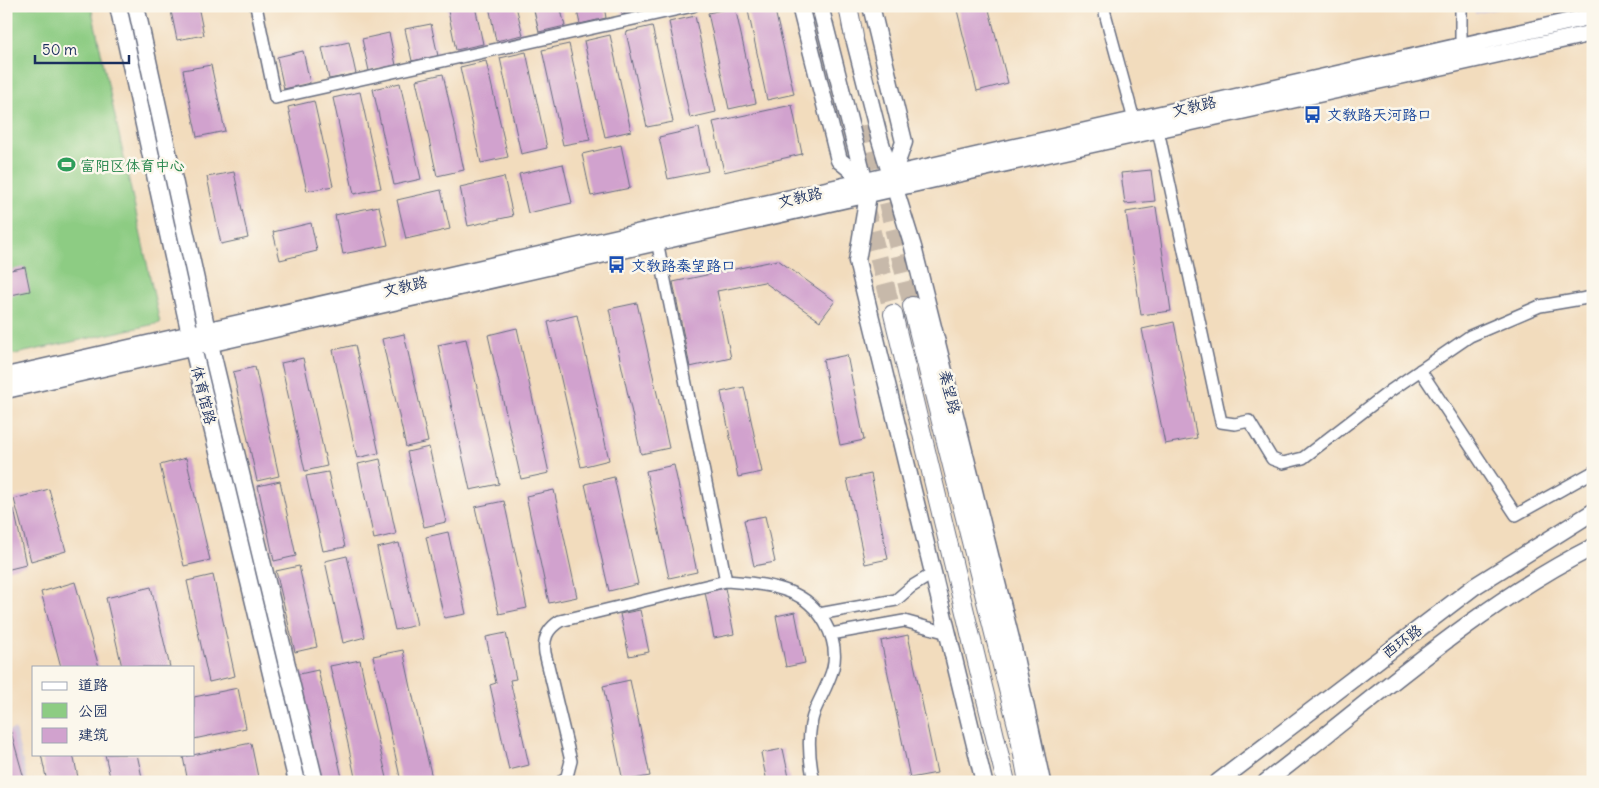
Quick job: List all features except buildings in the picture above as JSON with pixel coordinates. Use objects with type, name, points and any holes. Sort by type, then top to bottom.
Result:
[{"type":"main road","name":"体育馆路","points":[[118,6],[192,341],[297,782]]},
{"type":"main road","name":"体育馆路","points":[[136,6],[209,337],[315,782]]},
{"type":"main road","points":[[800,6],[839,160],[867,188]]},
{"type":"main road","points":[[820,6],[867,188],[857,261],[984,782]]},
{"type":"main road","points":[[846,6],[854,36]]},
{"type":"main road","points":[[871,6],[904,142],[894,182]]},
{"type":"main road","name":"文教路","points":[[894,182],[1134,120],[1593,16]]},
{"type":"main road","name":"文教路","points":[[6,390],[209,337],[867,188],[1158,130],[1593,32]]},
{"type":"main road","name":"秦望路","points":[[854,36],[913,247],[1011,639],[1042,782]]},
{"type":"main road","name":"文教路","points":[[209,337],[657,242],[867,188]]},
{"type":"main road","name":"秦望路","points":[[912,306],[1019,733],[1028,782]]},
{"type":"main road","points":[[893,314],[1006,782]]},
{"type":"main road","name":"文教路","points":[[6,376],[192,341]]},
{"type":"main road","name":"西环路","points":[[1218,782],[1475,586],[1593,512]]},
{"type":"main road","name":"西环路","points":[[1266,782],[1486,612],[1557,565],[1593,547]]},
{"type":"street","points":[[256,6],[275,98],[693,6]]},
{"type":"street","points":[[1103,6],[1134,120]]},
{"type":"street","points":[[1461,6],[1461,45]]},
{"type":"street","points":[[1158,130],[1221,422],[1235,424],[1249,421],[1272,459],[1283,463],[1304,458],[1420,370],[1470,336],[1540,306],[1593,297]]},
{"type":"street","points":[[657,242],[726,581]]},
{"type":"street","points":[[1420,370],[1516,515],[1593,472]]},
{"type":"street","points":[[819,614],[896,600],[911,587],[934,574]]},
{"type":"street","points":[[561,782],[567,776],[571,760],[545,653],[544,645],[548,631],[560,621],[726,581],[755,584],[791,592],[810,604],[819,614],[831,634],[833,667],[814,712],[809,738],[810,764],[814,782]]},
{"type":"street","points":[[831,634],[904,621],[948,633]]},
{"type":"shaded area","points":[[1475,6],[1512,6],[1475,14]]},
{"type":"shaded area","points":[[15,729],[28,782],[6,782],[6,731]]},
{"type":"green space","name":"富阳区体育中心","points":[[6,6],[91,6],[160,323],[6,356]]},
{"type":"tunnel","points":[[868,124],[912,306]]},
{"type":"tunnel","points":[[865,205],[893,314]]},
{"type":"place","name":"文教路天河路口","points":[[1313,114]]},
{"type":"place","name":"富阳区体育中心","points":[[66,165]]},
{"type":"place","name":"文教路秦望路口","points":[[617,265]]}]
